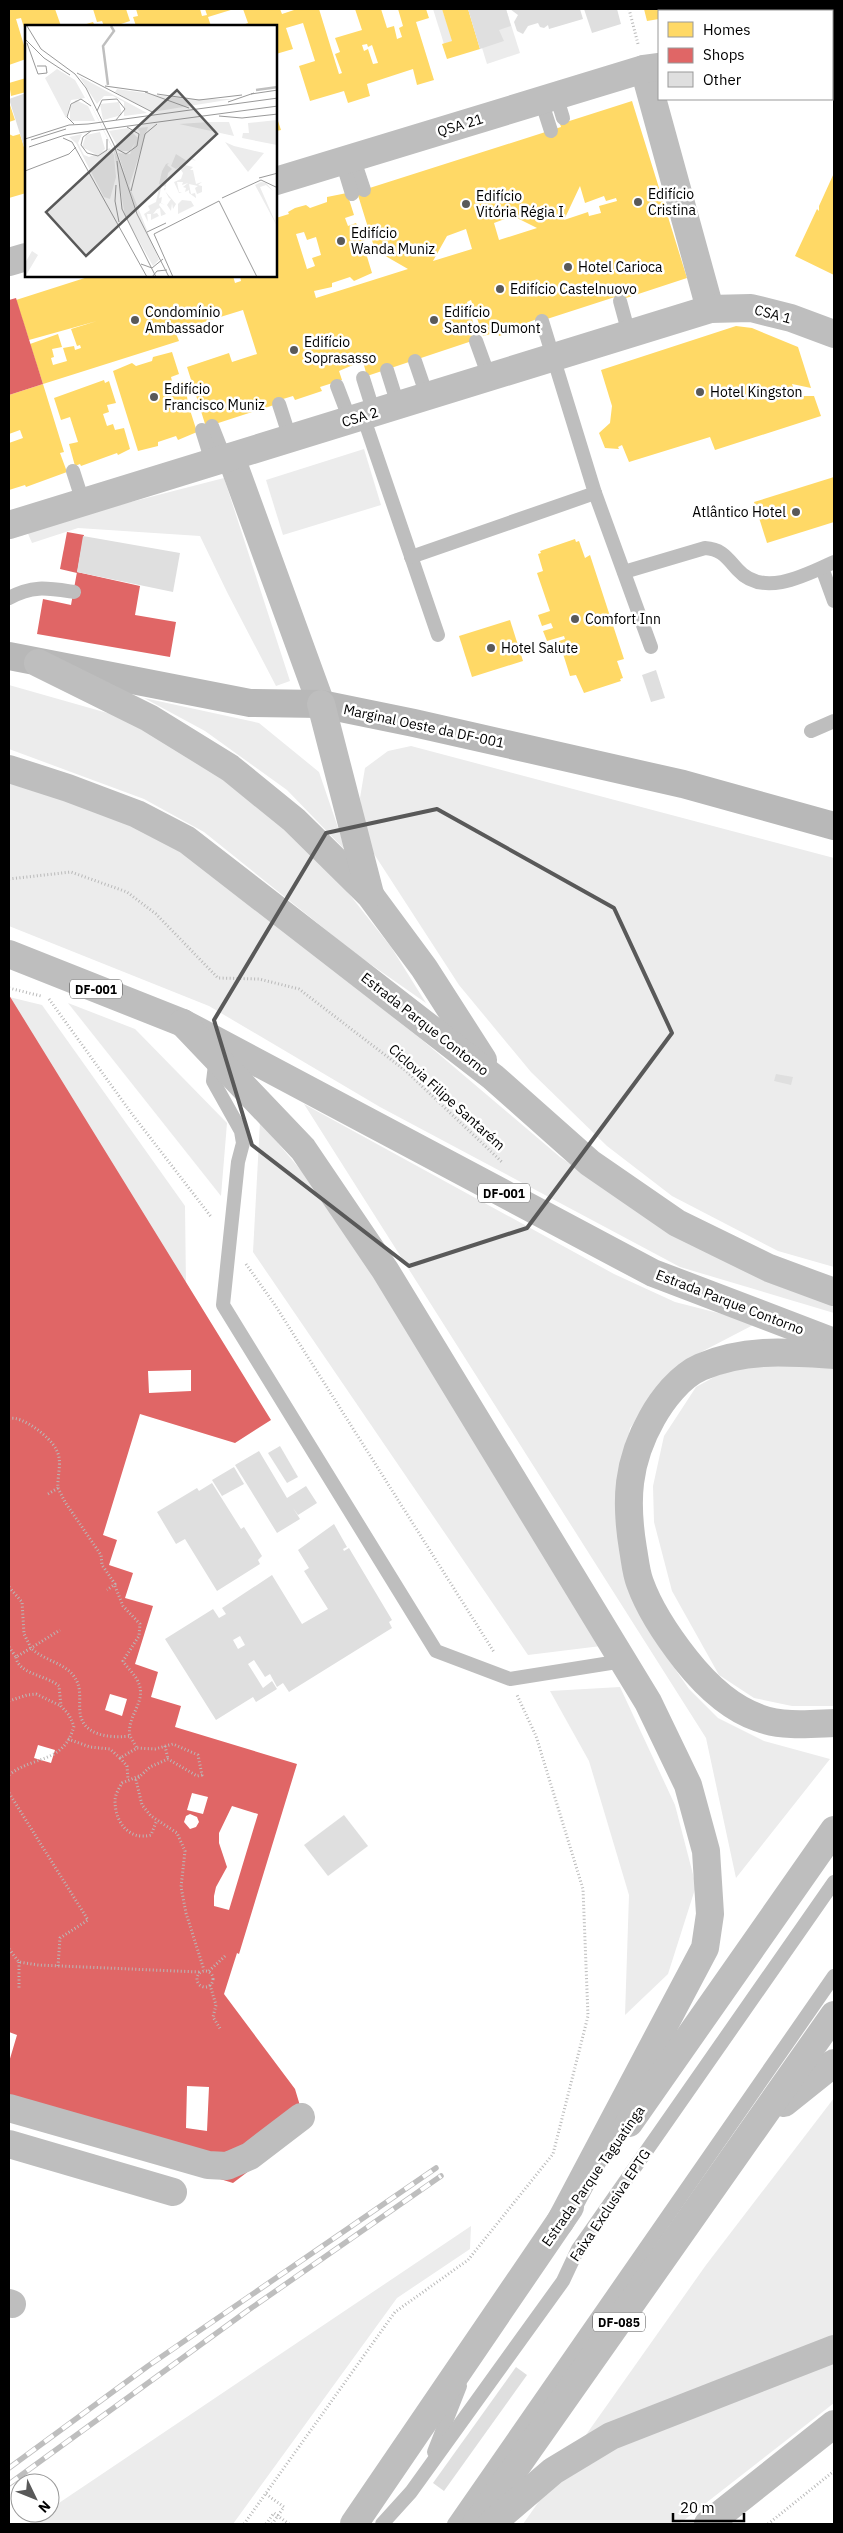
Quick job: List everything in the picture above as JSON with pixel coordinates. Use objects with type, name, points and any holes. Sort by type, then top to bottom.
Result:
[{"type":"main road","name":"QSA 21","points":[[278,180],[348,159],[554,104],[652,68]]},
{"type":"main road","points":[[652,68],[658,93]]},
{"type":"main road","points":[[660,100],[710,309]]},
{"type":"main road","points":[[9,262],[25,257]]},
{"type":"main road","name":"CSA 1","points":[[710,309],[751,308],[790,318],[834,334]]},
{"type":"main road","name":"CSA 2","points":[[9,525],[710,309]]},
{"type":"main road","points":[[223,459],[321,704],[370,895]]},
{"type":"main road","name":"Marginal Oeste da DF-001","points":[[9,656],[250,703],[321,704],[683,784],[834,826]]},
{"type":"main road","points":[[38,663],[149,718],[230,768],[294,820],[370,895],[424,968],[493,1077]]},
{"type":"main road","name":"Estrada Parque Contorno","points":[[9,769],[68,788],[137,814],[187,840],[493,1077],[590,1163],[677,1223],[769,1268],[834,1292]]},
{"type":"main road","name":"Estrada Parque Contorno","points":[[9,954],[183,1024],[653,1273],[834,1342]]},
{"type":"main road","points":[[183,1024],[309,1157],[385,1270],[624,1661],[648,1702],[688,1785],[706,1851],[710,1914],[705,1948],[560,2222]]},
{"type":"main road","points":[[834,1355],[781,1351],[740,1354],[698,1368],[664,1396],[639,1440],[628,1483],[628,1522],[639,1582],[664,1633],[702,1680],[734,1706],[760,1719],[798,1725],[834,1723]]},
{"type":"main road","name":"Estrada Parque Taguatinga","points":[[354,2524],[560,2222],[834,1830]]},
{"type":"main road","name":"DF-085","points":[[476,2524],[834,2016]]},
{"type":"main road","points":[[761,2120],[834,2063]]},
{"type":"main road","points":[[9,2108],[208,2165],[227,2166],[250,2156],[301,2117]]},
{"type":"main road","points":[[9,2144],[173,2192]]},
{"type":"main road","points":[[490,2524],[553,2471],[611,2436],[834,2348]]},
{"type":"main road","points":[[708,2524],[834,2424]]},
{"type":"lane","points":[[551,131],[554,104]]},
{"type":"lane","points":[[348,159],[358,192]]},
{"type":"lane","points":[[620,301],[629,334]]},
{"type":"lane","points":[[542,320],[595,493],[651,647]]},
{"type":"lane","points":[[480,340],[492,376]]},
{"type":"lane","points":[[415,361],[427,396]]},
{"type":"lane","points":[[371,413],[386,370]]},
{"type":"lane","points":[[363,378],[411,557],[438,635]]},
{"type":"lane","points":[[338,386],[371,413]]},
{"type":"lane","points":[[279,404],[290,438]]},
{"type":"lane","points":[[207,428],[223,459]]},
{"type":"lane","points":[[73,471],[83,502]]},
{"type":"lane","points":[[411,557],[595,493]]},
{"type":"lane","points":[[624,572],[705,548],[716,548],[726,555],[744,576],[759,583],[777,583],[828,565],[834,601]]},
{"type":"lane","points":[[9,598],[24,590],[42,588],[74,592]]},
{"type":"lane","points":[[811,731],[834,721]]},
{"type":"lane","points":[[216,1057],[213,1081],[241,1131],[243,1143],[238,1162],[223,1304],[436,1651],[510,1679],[624,1661]]},
{"type":"lane","name":"Faixa Exclusiva EPTG","points":[[382,2524],[427,2470],[563,2281],[578,2249],[834,1882]]},
{"type":"lane","points":[[454,2524],[834,1976]]},
{"type":"lane","points":[[427,2470],[476,2346]]},
{"type":"lane","points":[[486,2479],[569,2392]]},
{"type":"path","points":[[629,9],[652,68]]},
{"type":"path","name":"Ciclovia Filipe Santarém","points":[[9,879],[71,872],[127,892],[156,914],[218,978],[259,979],[300,989],[406,1071],[505,1165]]},
{"type":"path","points":[[9,988],[49,998]]},
{"type":"path","points":[[44,992],[132,1114],[230,1241],[275,1305],[510,1679],[536,1736],[583,1889],[588,2016],[552,2154],[468,2260],[395,2312],[244,2524]]},
{"type":"path","points":[[9,1419],[12,1417],[23,1420],[42,1433],[56,1449],[60,1463],[57,1476],[58,1488],[65,1502],[101,1554],[102,1565],[115,1586],[123,1606],[140,1624],[139,1636],[123,1661],[139,1683],[140,1701],[129,1729],[130,1736],[138,1748]]},
{"type":"path","points":[[48,1494],[58,1488]]},
{"type":"path","points":[[107,1590],[115,1586]]},
{"type":"path","points":[[9,1587],[22,1602],[24,1634],[31,1648],[38,1655],[68,1670],[75,1677],[82,1699],[81,1719],[86,1726],[96,1734],[119,1738],[130,1736]]},
{"type":"path","points":[[16,1657],[60,1630]]},
{"type":"path","points":[[9,1647],[21,1668],[47,1677],[59,1686],[61,1706]]},
{"type":"path","points":[[9,1701],[36,1694],[61,1706],[69,1715],[74,1726],[63,1749],[58,1753],[42,1761],[26,1764],[9,1775]]},
{"type":"path","points":[[68,1740],[90,1747],[110,1749],[127,1766],[128,1779]]},
{"type":"path","points":[[120,1758],[138,1748],[155,1749],[165,1746],[173,1744],[198,1755],[202,1775],[197,1776],[168,1759],[165,1746]]},
{"type":"path","points":[[168,1759],[150,1767],[136,1780],[142,1805],[157,1820],[177,1834],[185,1851],[182,1886],[186,1913],[204,1970]]},
{"type":"path","points":[[140,1776],[128,1779],[122,1783],[114,1800],[118,1822],[132,1835],[143,1837],[151,1834],[157,1820]]},
{"type":"path","points":[[9,1792],[88,1920],[60,1938],[58,1966]]},
{"type":"path","points":[[9,1950],[19,1962],[19,1988]]},
{"type":"path","points":[[209,1971],[225,1956]]},
{"type":"path","points":[[19,1962],[58,1966],[209,1971],[213,1978],[210,1985],[216,2005],[213,2017],[221,2030]]},
{"type":"path","points":[[199,1972],[196,1977],[198,1984],[203,1987],[210,1985]]},
{"type":"path","points":[[768,2524],[834,2470]]},
{"type":"path","points":[[266,2494],[284,2507],[272,2524]]},
{"type":"path","points":[[262,2524],[264,2522],[267,2524],[274,2513],[289,2524]]},
{"type":"highlighted area","points":[[437,809],[614,908],[672,1033],[527,1228],[409,1266],[252,1145],[214,1020],[326,833]]},
{"type":"shaded area","points":[[433,9],[442,9],[453,41],[444,44]]},
{"type":"shaded area","points":[[470,9],[506,9],[520,53],[487,64]]},
{"type":"shaded area","points":[[364,449],[381,505],[283,535],[266,480]]},
{"type":"shaded area","points":[[224,478],[290,681],[276,686],[200,536],[78,528],[32,543],[26,529]]},
{"type":"shaded area","points":[[9,685],[118,716],[193,757],[260,804],[327,866],[391,947],[426,1003],[356,954],[204,832],[144,799],[9,749]]},
{"type":"shaded area","points":[[144,698],[259,723],[319,772],[346,851],[287,790],[205,731]]},
{"type":"shaded area","points":[[411,746],[834,858],[834,1267],[778,1251],[672,1196],[607,1146],[531,1072],[459,985],[365,840],[360,798],[365,768],[388,751]]},
{"type":"shaded area","points":[[9,776],[140,825],[188,856],[421,1039],[560,1157],[689,1244],[808,1293],[834,1301],[834,1313],[680,1267],[380,1107],[209,1006],[9,926]]},
{"type":"shaded area","points":[[9,997],[42,1005],[185,1206],[186,1287],[21,1043],[9,1029]]},
{"type":"shaded area","points":[[68,1003],[135,1029],[227,1123],[221,1196]]},
{"type":"shaded area","points":[[304,1104],[614,1274],[675,1302],[757,1323],[680,1363],[630,1428],[615,1512],[631,1593],[659,1646],[689,1689],[718,1718],[764,1741],[830,1759],[736,1878],[706,1738]]},
{"type":"shaded area","points":[[260,1122],[310,1181],[354,1241],[601,1646],[528,1655],[253,1252]]},
{"type":"shaded area","points":[[811,1363],[834,1369],[833,1706],[792,1706],[754,1698],[719,1675],[672,1591],[654,1522],[653,1486],[664,1436],[696,1387],[716,1376],[739,1368]]},
{"type":"shaded area","points":[[620,1687],[675,1805],[696,1886],[668,1974],[625,2015],[629,1895],[589,1761],[550,1691]]},
{"type":"shaded area","points":[[834,2098],[834,2403],[679,2524],[523,2524],[706,2265]]},
{"type":"shaded area","points":[[471,2226],[470,2249],[397,2298],[233,2524],[28,2524],[60,2523],[60,2502]]},
{"type":"building: Homes","points":[[9,9],[55,9],[61,25],[25,25],[25,31],[21,18],[16,19],[25,49],[25,59],[9,65]]},
{"type":"building: Homes","points":[[93,9],[126,9],[130,21],[118,25],[104,25],[102,21],[97,22]]},
{"type":"building: Homes","points":[[136,9],[200,9],[202,16],[207,15],[205,9],[234,9],[208,17],[211,25],[136,25],[133,17],[138,16]]},
{"type":"building: Homes","points":[[243,9],[280,9],[282,14],[297,9],[319,9],[339,74],[342,73],[335,54],[340,52],[335,38],[362,30],[355,9],[381,9],[387,28],[394,26],[397,39],[402,37],[399,28],[403,26],[398,9],[426,9],[429,18],[416,22],[434,80],[417,85],[413,69],[367,84],[370,96],[348,103],[344,91],[310,101],[299,66],[315,61],[303,23],[286,28],[293,49],[278,53],[278,25],[243,25],[248,23]],"holes":[[[367,44],[368,47],[372,45],[378,63],[373,64],[368,49],[364,51],[362,45]]]},
{"type":"building: Homes","points":[[442,9],[468,9],[480,49],[447,59],[442,44],[452,41]]},
{"type":"building: Homes","points":[[644,9],[670,10],[658,10],[658,19],[647,21]]},
{"type":"building: Homes","points":[[93,22],[94,25],[83,25]]},
{"type":"building: Homes","points":[[25,78],[25,92],[11,96],[9,83]]},
{"type":"building: Homes","points":[[632,101],[687,278],[617,301],[615,297],[547,319],[540,318],[526,323],[527,327],[499,336],[498,332],[483,336],[471,300],[467,302],[478,339],[367,376],[363,362],[353,365],[339,371],[342,380],[320,387],[322,391],[295,400],[293,396],[273,402],[274,405],[206,427],[187,367],[229,353],[232,362],[257,354],[243,310],[175,331],[179,341],[43,384],[30,344],[58,334],[62,347],[52,349],[54,357],[51,358],[53,365],[67,361],[63,348],[74,346],[75,350],[81,348],[80,345],[77,346],[71,329],[97,321],[29,340],[16,300],[85,278],[234,278],[235,283],[241,281],[240,278],[278,278],[278,217],[289,214],[288,212],[295,208],[306,205],[310,208],[327,202],[327,197],[347,193],[354,215],[345,218],[348,226],[356,223],[365,242],[354,246],[356,253],[365,250],[372,273],[354,281],[350,277],[332,283],[332,287],[314,291],[316,298],[408,269],[375,250],[357,192],[561,127],[560,124]],"holes":[[[580,186],[585,203],[604,196],[606,201],[616,198],[617,201],[599,206],[601,213],[589,216],[588,212],[564,220]],[[513,216],[537,228],[499,240],[494,223]],[[466,229],[472,249],[433,261],[447,236]],[[304,232],[307,240],[316,237],[321,255],[312,258],[315,266],[307,269],[296,234]]]},
{"type":"building: Homes","points":[[9,102],[15,120],[9,122]]},
{"type":"building: Homes","points":[[9,134],[13,136],[20,134],[25,151],[25,193],[9,198]]},
{"type":"building: Homes","points":[[834,173],[834,275],[795,256],[817,209],[819,211],[819,206]]},
{"type":"building: Homes","name":"Hotel Kingston","points":[[736,326],[752,328],[798,347],[811,388],[792,384],[796,396],[814,396],[821,416],[715,450],[710,437],[629,462],[622,445],[618,447],[619,449],[605,448],[599,433],[610,423],[612,406],[601,370]]},
{"type":"building: Homes","name":"Edifício Francisco Muniz","points":[[172,352],[179,374],[171,377],[173,385],[184,382],[188,402],[181,404],[183,412],[190,410],[197,432],[178,440],[176,436],[158,442],[158,446],[138,451],[113,371],[132,363],[136,366],[152,361],[153,357]]},
{"type":"building: Homes","points":[[104,380],[105,383],[109,381],[116,403],[107,405],[109,412],[103,414],[107,426],[113,424],[115,430],[124,428],[130,449],[118,455],[117,453],[81,466],[80,464],[75,466],[69,444],[78,442],[70,417],[61,420],[54,398]]},
{"type":"building: Homes","points":[[43,384],[64,452],[60,453],[67,472],[26,487],[25,485],[9,490],[9,443],[23,438],[20,430],[9,434],[9,395]]},
{"type":"building: Homes","name":"Atlântico Hotel","points":[[834,477],[834,522],[767,543],[754,502]]},
{"type":"building: Homes","name":"Comfort Inn","points":[[575,539],[576,542],[579,541],[585,558],[590,555],[624,659],[617,661],[623,678],[620,679],[621,681],[584,693],[576,675],[570,676],[559,641],[565,639],[564,636],[547,641],[543,631],[553,628],[551,623],[542,626],[538,615],[550,611],[537,573],[543,571],[538,554],[541,553],[540,551]]},
{"type":"building: Homes","name":"Hotel Salute","points":[[510,620],[523,661],[472,677],[459,636]]},
{"type":"building: Homes","points":[[37,1686],[47,1687],[58,1695],[63,1704],[64,1715],[72,1727],[59,1739],[54,1732],[43,1739],[23,1743],[22,1761],[9,1769],[9,1695]]},
{"type":"building: Shops","points":[[16,298],[43,384],[9,395],[9,300]]},
{"type":"building: Shops","points":[[67,532],[84,535],[77,573],[60,569]]},
{"type":"building: Shops","points":[[77,572],[140,586],[135,615],[176,622],[170,657],[37,634],[43,599],[71,605]]},
{"type":"building: Shops","points":[[9,995],[271,1420],[235,1443],[140,1414],[103,1535],[117,1540],[109,1565],[133,1573],[125,1598],[153,1606],[135,1664],[158,1672],[151,1697],[181,1706],[175,1727],[297,1764],[239,1954],[237,1953],[224,1994],[295,2089],[301,2109],[312,2123],[233,2183],[9,2114],[9,2062],[17,2035],[9,2032]],"holes":[[[191,1370],[191,1391],[149,1393],[148,1371]],[[110,1694],[127,1699],[122,1716],[105,1710]],[[38,1745],[55,1750],[51,1763],[34,1758]],[[192,1793],[208,1797],[203,1814],[187,1810]],[[232,1806],[258,1814],[229,1910],[214,1906],[216,1887],[227,1867],[219,1843],[219,1833]],[[190,1814],[197,1817],[199,1822],[196,1827],[190,1829],[184,1822],[186,1816]],[[187,2086],[209,2087],[207,2131],[186,2128]]]},
{"type":"building: Other","points":[[468,9],[506,9],[511,26],[499,30],[504,41],[480,49]]},
{"type":"building: Other","points":[[510,9],[580,9],[583,19],[549,29],[548,25],[544,28],[540,27],[538,23],[528,26],[523,34],[517,31],[514,22],[518,15]]},
{"type":"building: Other","points":[[584,9],[617,9],[621,24],[592,33]]},
{"type":"building: Other","points":[[25,93],[25,150],[9,99]]},
{"type":"building: Other","points":[[83,536],[180,553],[173,592],[77,572]]},
{"type":"building: Other","points":[[656,670],[665,698],[651,702],[642,675]]},
{"type":"building: Other","points":[[776,1074],[793,1077],[791,1085],[774,1081]]},
{"type":"building: Other","points":[[280,1446],[298,1477],[287,1483],[268,1453]]},
{"type":"building: Other","points":[[259,1451],[287,1498],[306,1486],[317,1503],[298,1515],[293,1508],[300,1519],[277,1533],[235,1465]]},
{"type":"building: Other","points":[[234,1467],[244,1484],[222,1496],[212,1480]]},
{"type":"building: Other","points":[[212,1483],[241,1529],[244,1527],[262,1556],[258,1560],[260,1564],[217,1591],[185,1539],[176,1544],[157,1512],[197,1488],[199,1491]]},
{"type":"building: Other","points":[[334,1524],[347,1547],[343,1549],[344,1551],[349,1548],[392,1620],[389,1622],[392,1628],[289,1692],[283,1683],[277,1687],[270,1674],[265,1677],[254,1660],[248,1664],[263,1688],[272,1681],[277,1689],[256,1702],[253,1697],[216,1720],[165,1639],[213,1609],[219,1618],[226,1614],[222,1608],[272,1575],[302,1624],[328,1609],[304,1571],[309,1568],[298,1550]],"holes":[[[240,1636],[245,1645],[238,1649],[233,1640]]]},
{"type":"building: Other","points":[[344,1815],[368,1846],[328,1876],[304,1845]]},
{"type":"building: Other","points":[[516,2367],[527,2375],[444,2491],[433,2483]]},
{"type":"railway","points":[[9,2468],[148,2366],[436,2168]]},
{"type":"railway","points":[[9,2484],[247,2311],[441,2176]]},
{"type":"place","name":"Edifício Cristina","points":[[638,202]]},
{"type":"place","name":"Edifício Vitória Régia I","points":[[466,204]]},
{"type":"place","name":"Edifício Wanda Muniz","points":[[341,241]]},
{"type":"place","name":"Hotel Carioca","points":[[568,267]]},
{"type":"place","name":"Edifício Castelnuovo","points":[[500,289]]},
{"type":"place","name":"Condomínio Ambassador","points":[[135,320]]},
{"type":"place","name":"Edifício Santos Dumont","points":[[434,320]]},
{"type":"place","name":"Edifício Soprasasso","points":[[294,350]]},
{"type":"place","name":"Hotel Kingston","points":[[700,392]]},
{"type":"place","name":"Edifício Francisco Muniz","points":[[154,397]]},
{"type":"place","name":"Atlântico Hotel","points":[[796,512]]},
{"type":"place","name":"Comfort Inn","points":[[575,619]]},
{"type":"place","name":"Hotel Salute","points":[[491,648]]}]
